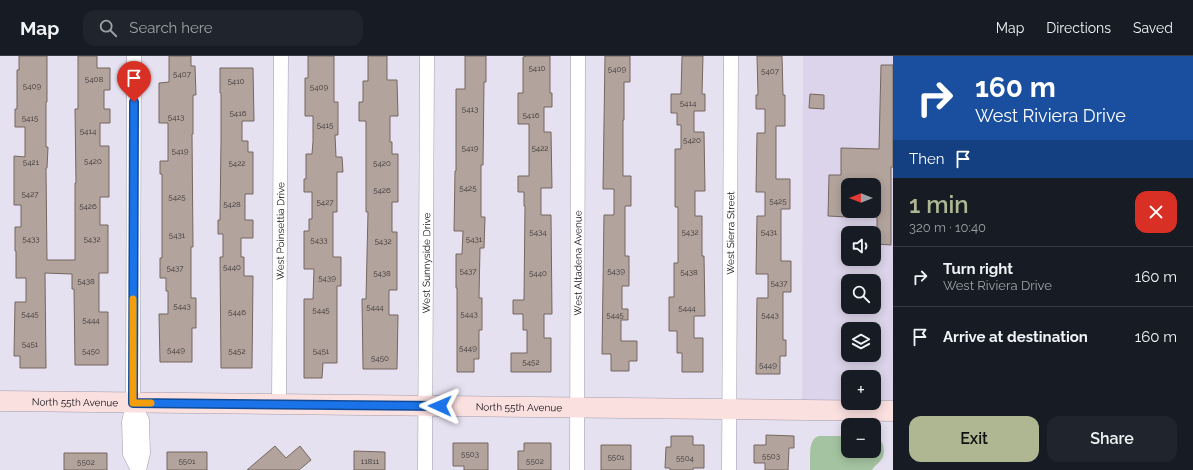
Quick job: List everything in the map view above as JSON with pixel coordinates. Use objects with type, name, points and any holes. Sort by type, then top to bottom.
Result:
[{"type":"street","points":[[134,56],[133,403],[142,420],[143,453],[138,470]]},
{"type":"street","name":"West Poinsettia Drive","points":[[279,405],[281,56]]},
{"type":"street","name":"West Sunnyside Drive","points":[[425,470],[427,56]]},
{"type":"street","name":"West Altadena Avenue","points":[[577,470],[578,56]]},
{"type":"street","name":"West Sierra Street","points":[[729,470],[731,56]]},
{"type":"street","name":"North 55th Avenue","points":[[0,402],[893,411]]},
{"type":"shaded area","points":[[803,56],[893,56],[893,402],[881,402],[881,370],[841,370],[841,403],[802,404]]},
{"type":"green space","points":[[819,436],[841,436],[841,458],[881,458],[881,441],[884,449],[884,455],[872,470],[810,470],[811,445],[815,438]]},
{"type":"building","points":[[19,56],[47,56],[47,260],[75,260],[75,109],[78,109],[78,56],[97,56],[97,68],[110,68],[110,90],[104,90],[104,109],[110,109],[110,123],[100,123],[100,146],[109,146],[109,197],[100,197],[100,225],[108,225],[108,273],[99,273],[99,312],[108,312],[108,365],[75,365],[74,289],[72,289],[72,274],[45,273],[46,368],[20,368],[20,356],[14,356],[15,302],[26,302],[26,278],[16,278],[15,251],[15,227],[21,227],[21,205],[14,205],[14,156],[25,157],[25,127],[15,127],[15,109],[17,109],[17,70],[19,70]]},
{"type":"building","points":[[169,56],[191,56],[191,66],[195,66],[196,95],[193,95],[192,134],[193,247],[191,247],[191,298],[196,298],[196,328],[192,328],[192,362],[160,362],[159,314],[168,314],[168,291],[166,291],[166,278],[160,278],[160,258],[162,258],[162,174],[160,174],[160,161],[168,161],[168,123],[159,123],[159,83],[169,82]]},
{"type":"building","points":[[308,56],[334,56],[334,102],[338,102],[338,135],[335,135],[336,157],[342,157],[343,172],[337,172],[337,212],[333,212],[333,257],[341,257],[341,286],[337,286],[337,363],[323,363],[322,378],[304,378],[304,299],[313,299],[314,269],[304,269],[304,231],[309,231],[309,219],[312,219],[312,192],[304,192],[304,179],[306,179],[306,154],[312,154],[313,141],[313,116],[305,116],[305,78],[308,78]]},
{"type":"building","points":[[368,56],[387,56],[387,80],[397,80],[398,116],[390,116],[390,142],[392,142],[392,154],[398,154],[398,202],[392,202],[392,232],[397,232],[397,290],[389,290],[389,315],[398,315],[397,369],[363,369],[362,299],[366,299],[368,212],[366,212],[366,121],[359,121],[359,102],[363,102],[363,81],[368,81]]},
{"type":"building","points":[[465,56],[486,56],[486,82],[484,82],[483,165],[481,165],[481,217],[485,217],[484,248],[480,248],[479,298],[482,298],[482,330],[479,330],[479,359],[474,359],[474,372],[457,372],[456,254],[462,254],[463,231],[454,231],[456,89],[465,89]]},
{"type":"building","points":[[550,56],[550,93],[552,93],[552,107],[544,107],[544,132],[551,132],[552,188],[541,188],[541,215],[551,215],[552,314],[544,314],[544,338],[551,338],[551,372],[511,372],[511,353],[527,353],[527,330],[523,330],[523,314],[513,314],[513,300],[524,300],[525,206],[524,192],[518,192],[518,176],[529,176],[529,124],[518,124],[518,93],[523,93],[523,57]]},
{"type":"building","points":[[605,56],[630,56],[630,82],[624,82],[623,120],[623,176],[631,176],[631,206],[625,206],[625,256],[629,256],[629,286],[622,286],[622,309],[628,309],[628,320],[621,320],[621,341],[637,341],[637,361],[629,361],[629,371],[611,371],[611,354],[602,354],[604,215],[614,215],[614,189],[603,189]]},
{"type":"building","points":[[682,56],[703,56],[702,94],[705,94],[705,111],[694,111],[694,132],[704,132],[705,191],[695,191],[695,216],[702,216],[705,316],[694,316],[694,338],[703,338],[703,372],[682,372],[682,353],[677,353],[677,331],[669,331],[669,297],[674,297],[674,263],[678,263],[678,207],[675,207],[675,149],[681,149],[681,125],[677,125],[677,113],[671,113],[671,94],[681,94]]},
{"type":"building","points":[[757,56],[782,56],[783,95],[785,95],[785,126],[776,126],[776,179],[790,179],[790,209],[781,209],[781,261],[791,261],[791,292],[783,292],[783,340],[786,340],[786,356],[780,356],[780,374],[756,374],[757,298],[768,298],[768,274],[756,274],[757,216],[765,216],[765,192],[756,192],[757,133],[765,133],[765,109],[756,109],[756,95],[758,95]]},
{"type":"building","points":[[881,65],[893,65],[891,245],[881,244],[881,226],[877,226],[877,218],[881,218],[881,178],[841,178],[841,217],[828,216],[829,175],[841,175],[841,148],[879,149]]},
{"type":"building","points":[[220,68],[253,68],[254,121],[242,121],[242,141],[248,141],[248,152],[253,152],[253,194],[245,194],[245,220],[253,220],[253,238],[241,238],[241,257],[244,257],[244,276],[253,276],[252,368],[221,368],[220,257],[223,257],[223,234],[218,234],[218,220],[220,220],[221,141]]},
{"type":"building","points":[[810,94],[824,95],[824,109],[809,108]]},
{"type":"building","points":[[766,435],[794,436],[794,448],[789,448],[788,470],[765,470],[765,463],[754,463],[754,445],[766,445]]},
{"type":"building","points":[[671,436],[693,436],[693,445],[704,445],[704,468],[693,468],[693,470],[670,470],[670,468],[665,468],[666,447],[671,447]]},
{"type":"building","points":[[453,443],[488,443],[488,470],[464,470],[464,466],[453,466]]},
{"type":"building","points":[[524,443],[551,443],[551,470],[518,470],[518,451],[524,451]]},
{"type":"building","points":[[601,445],[631,445],[631,470],[601,470]]},
{"type":"building","points":[[275,446],[286,458],[300,446],[311,460],[299,470],[247,470]]},
{"type":"building","points":[[354,451],[385,452],[385,470],[354,470]]},
{"type":"building","points":[[167,452],[207,452],[207,470],[167,470]]},
{"type":"building","points":[[64,453],[107,453],[107,470],[64,470]]},
{"type":"slow traffic","points":[[133,299],[133,403],[151,403]]},
{"type":"route","points":[[134,102],[133,403],[440,406]]}]
